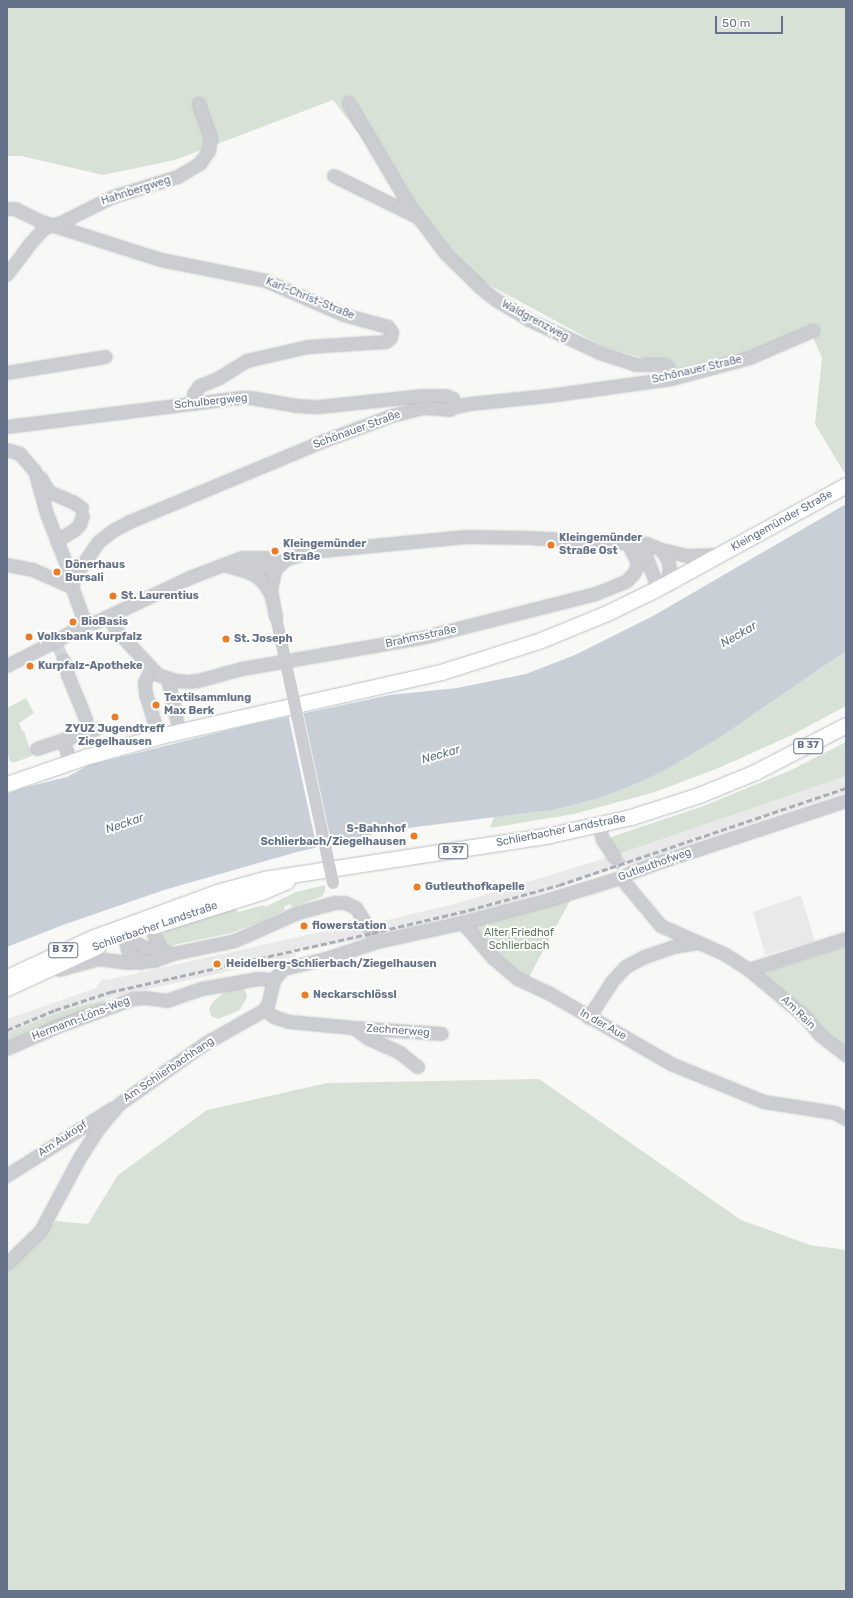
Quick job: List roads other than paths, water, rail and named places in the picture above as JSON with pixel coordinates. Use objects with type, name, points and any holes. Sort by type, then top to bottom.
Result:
[{"type":"main road","name":"Kleingemünder Straße","points":[[7,784],[70,762],[164,735],[404,681],[480,660],[566,631],[663,585],[846,485]]},
{"type":"main road","name":"Schlierbacher Landstraße","points":[[7,988],[41,973],[123,931],[217,892],[264,878],[494,845],[599,825],[665,806],[719,787],[770,765],[846,725]]},
{"type":"main road","name":"Schlierbacher Landstraße","points":[[7,976],[94,937],[154,925],[261,892],[306,873]]},
{"type":"street","name":"Waldgrenzweg","points":[[349,103],[405,198],[446,254],[481,288],[496,300],[530,320],[610,357],[636,365],[665,365],[669,369],[672,379]]},
{"type":"street","name":"Hahnbergweg","points":[[7,275],[31,243],[45,228],[61,223],[113,197],[178,177],[200,164],[209,151],[211,139],[199,104]]},
{"type":"street","name":"Waldgrenzweg","points":[[334,176],[420,218]]},
{"type":"street","name":"Karl-Christ-Straße","points":[[7,209],[20,211],[52,226],[167,262],[261,279],[344,315],[388,327],[392,332],[391,338],[386,342],[308,348],[247,361],[220,378],[200,386],[194,394],[194,404]]},
{"type":"street","name":"Schönauer Straße","points":[[72,584],[99,542],[113,531],[130,522],[369,424],[409,411],[430,408],[450,410],[455,406],[549,396],[672,379],[750,358],[813,331]]},
{"type":"street","points":[[7,374],[106,357]]},
{"type":"street","name":"Schulbergweg","points":[[7,427],[252,398],[297,406],[319,407],[442,396],[451,398],[455,402],[455,406]]},
{"type":"street","points":[[7,450],[20,454],[35,472],[38,473],[49,492],[73,502],[82,512],[80,525],[75,530],[57,541]]},
{"type":"street","points":[[35,472],[47,514],[82,615],[89,622],[97,623],[109,618],[192,577],[224,565],[278,567],[271,585],[272,597],[333,883],[335,903]]},
{"type":"street","name":"Kleingemünder Straße","points":[[278,567],[296,555],[311,552],[466,537],[528,538],[633,543],[653,545],[662,550],[688,556],[718,555]]},
{"type":"street","points":[[633,543],[646,556],[663,585]]},
{"type":"street","name":"Brahmsstraße","points":[[109,618],[117,631],[151,669],[168,679],[190,682],[248,668],[392,644],[465,628],[602,592],[630,579],[637,568],[633,543]]},
{"type":"street","points":[[662,550],[668,560],[670,568],[663,585]]},
{"type":"street","points":[[7,565],[33,570],[72,584]]},
{"type":"street","points":[[224,565],[256,576],[264,583],[272,597]]},
{"type":"street","points":[[7,666],[57,645],[89,622]]},
{"type":"street","points":[[64,661],[68,675],[86,719]]},
{"type":"street","points":[[151,669],[145,683],[146,694],[156,726]]},
{"type":"street","points":[[168,679],[177,720]]},
{"type":"street","points":[[37,749],[97,729]]},
{"type":"street","points":[[64,740],[70,762]]},
{"type":"street","name":"Gutleuthofweg","points":[[463,923],[625,873],[633,872],[846,801]]},
{"type":"street","points":[[599,825],[603,840],[614,857]]},
{"type":"street","name":"Am Rain","points":[[625,873],[643,907],[661,926],[726,955],[749,970],[805,1017],[820,1035],[846,1055]]},
{"type":"street","points":[[41,973],[53,972],[93,960],[141,963],[169,954],[235,941],[298,913],[335,903],[345,903],[356,908],[378,942]]},
{"type":"street","points":[[265,1010],[269,1002],[274,980],[278,974],[286,968],[326,959],[378,942],[463,923]]},
{"type":"street","name":"In der Aue","points":[[463,923],[494,959],[515,976],[550,994],[589,1018],[671,1064],[764,1102],[835,1113],[846,1119]]},
{"type":"street","points":[[154,925],[154,934],[169,954]]},
{"type":"street","points":[[123,931],[144,947],[169,954]]},
{"type":"street","points":[[123,931],[128,950],[131,955],[141,963]]},
{"type":"street","points":[[749,970],[846,940]]},
{"type":"street","points":[[589,1018],[613,981],[626,967],[645,957],[674,947],[700,943]]},
{"type":"street","name":"Hermann-Löns-Weg","points":[[7,1049],[57,1027],[134,999],[146,998],[167,1001],[202,989],[258,979],[274,980]]},
{"type":"street","name":"Zechnerweg","points":[[265,1010],[283,1020],[354,1028],[442,1034]]},
{"type":"street","name":"Am Schlierbachhang","points":[[7,1264],[42,1231],[80,1158],[98,1130],[120,1104],[205,1044],[265,1010]]},
{"type":"street","name":"Zechnerweg","points":[[354,1028],[369,1039],[405,1056],[418,1067]]},
{"type":"street","name":"Am Aukopf","points":[[7,1176],[120,1104]]},
{"type":"water","name":"Neckar","points":[[846,504],[846,651],[722,736],[663,771],[600,798],[553,810],[392,830],[297,852],[164,890],[63,925],[7,947],[7,794],[23,788],[67,777],[89,765],[245,726],[390,695],[457,688],[526,674],[575,655],[653,616]]},
{"type":"tunnel","points":[[58,647],[64,661]]},
{"type":"tunnel","points":[[614,857],[623,867]]},
{"type":"railway","points":[[7,1030],[55,1010],[110,992],[469,910],[559,885],[846,788]]},
{"type":"place","name":"Kleingemünder Straße Ost","points":[[551,545]]},
{"type":"place","name":"Kleingemünder Straße","points":[[275,551]]},
{"type":"place","name":"Dönerhaus Bursali","points":[[57,572]]},
{"type":"place","name":"St. Laurentius","points":[[113,596]]},
{"type":"place","name":"BioBasis","points":[[73,622]]},
{"type":"place","name":"Volksbank Kurpfalz","points":[[29,637]]},
{"type":"place","name":"St. Joseph","points":[[226,639]]},
{"type":"place","name":"Kurpfalz-Apotheke","points":[[30,666]]},
{"type":"place","name":"Textilsammlung Max Berk","points":[[156,705]]},
{"type":"place","name":"ZYUZ Jugendtreff Ziegelhausen","points":[[115,717]]},
{"type":"place","name":"S-Bahnhof Schlierbach/Ziegelhausen","points":[[414,836]]},
{"type":"place","name":"Gutleuthofkapelle","points":[[417,887]]},
{"type":"place","name":"flowerstation","points":[[304,926]]},
{"type":"place","name":"Heidelberg-Schlierbach/Ziegelhausen","points":[[217,964]]},
{"type":"place","name":"Neckarschlössl","points":[[305,995]]},
{"type":"park label","name":"Alter Friedhof Schlierbach","points":[[519,940]]}]
